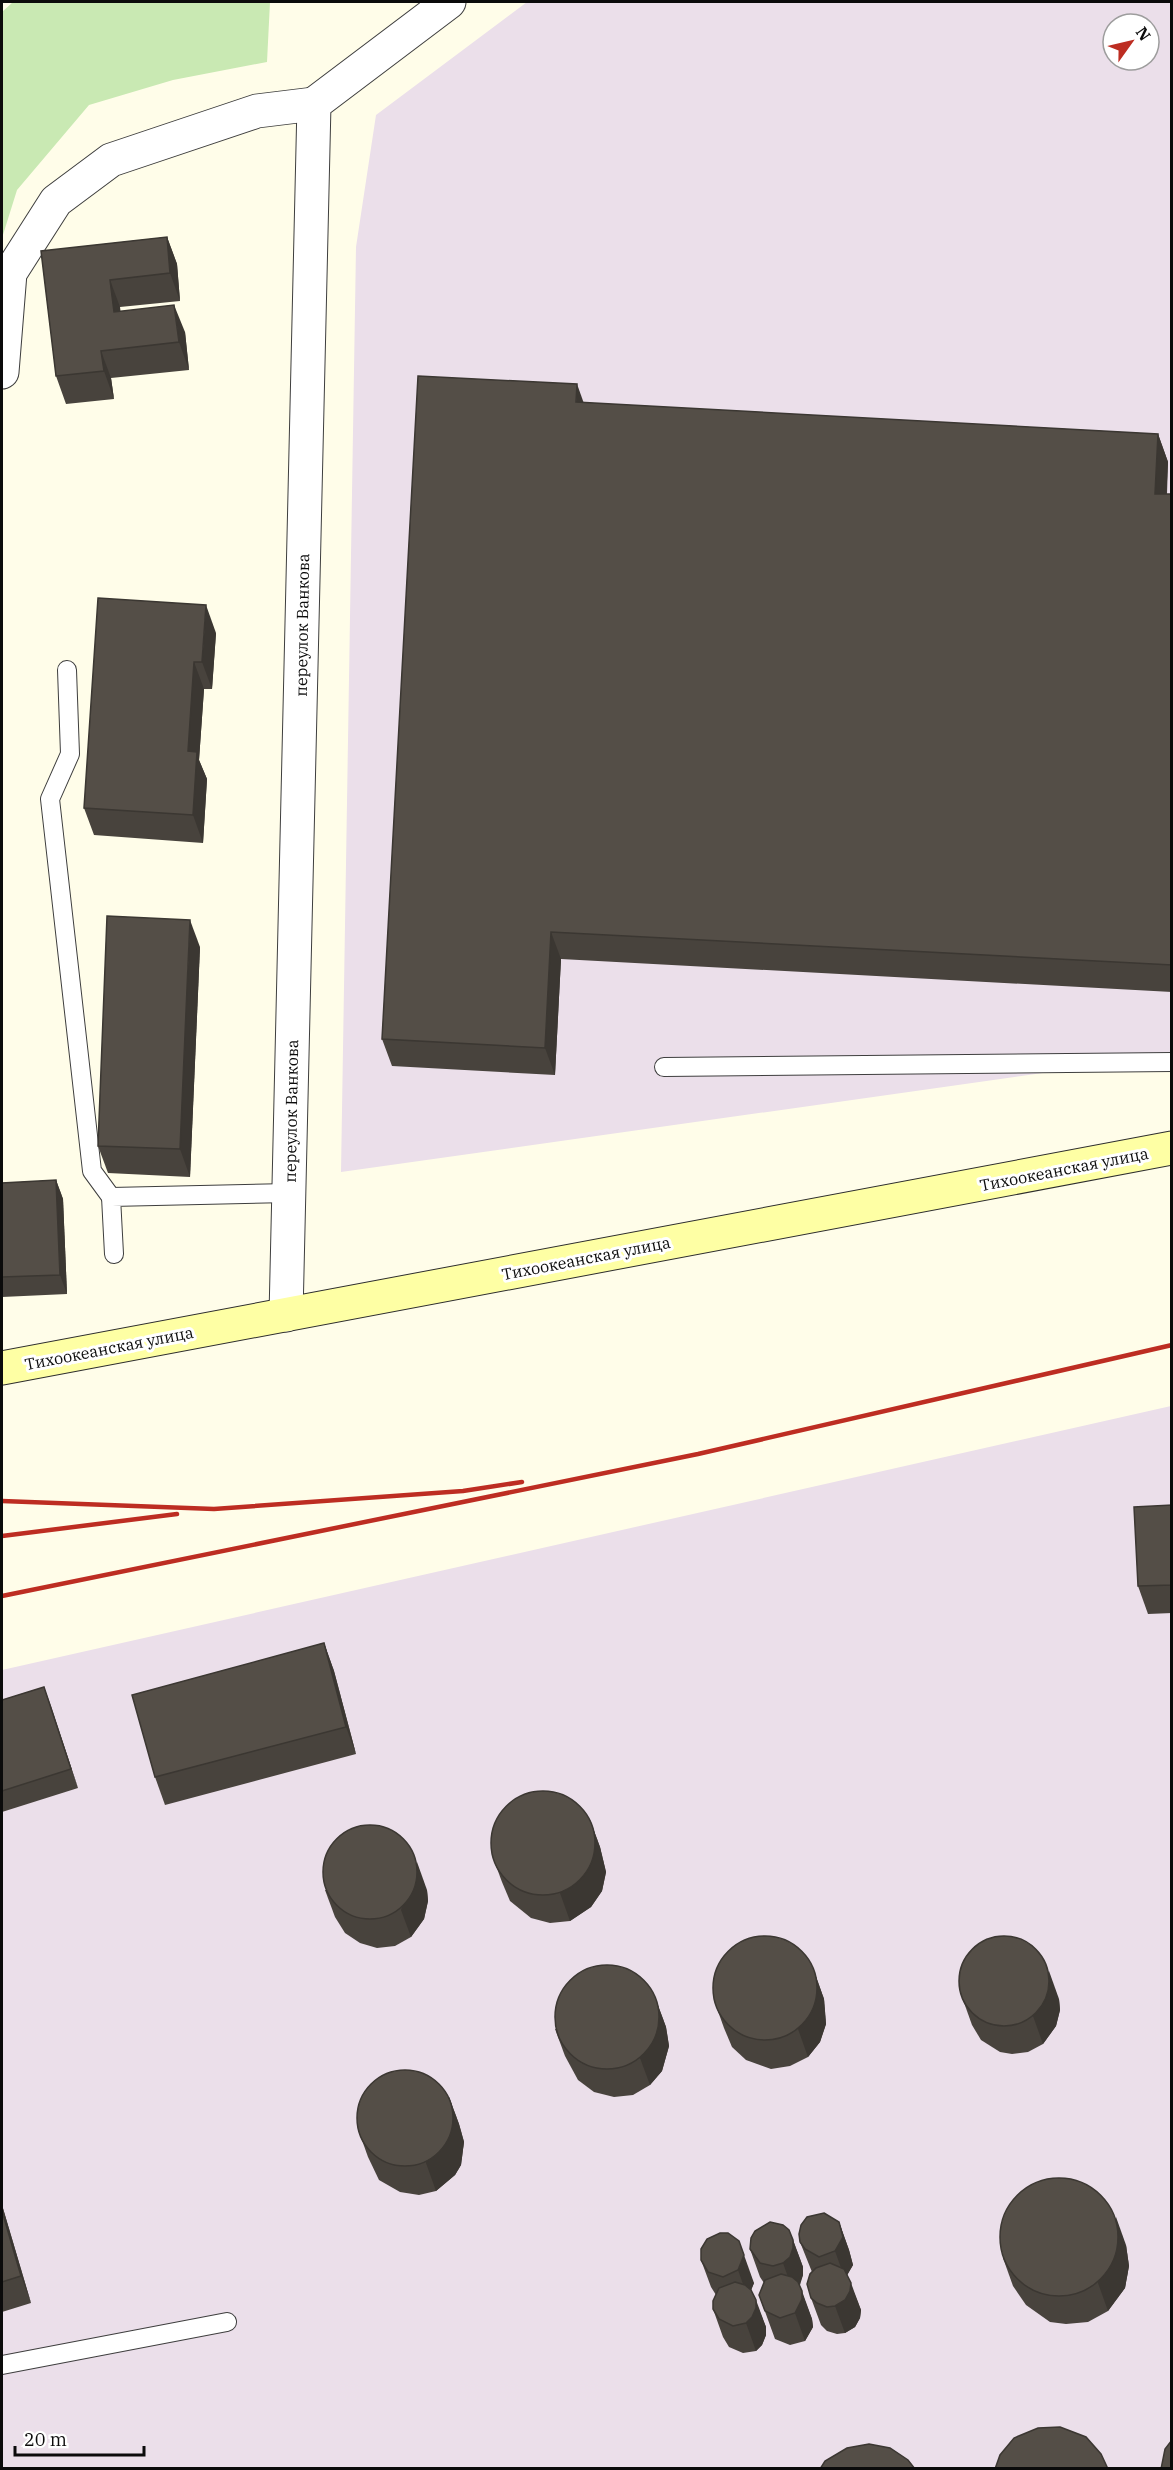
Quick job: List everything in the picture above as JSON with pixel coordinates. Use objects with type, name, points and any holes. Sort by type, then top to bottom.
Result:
[{"type":"main road","name":"Тихоокеанская улица","points":[[2,1368],[1172,1148]]},
{"type":"street","points":[[2,372],[10,273],[56,201],[111,160],[257,111],[314,104],[449,2]]},
{"type":"street","name":"переулок Ванкова","points":[[286,1315],[314,104]]},
{"type":"lane","points":[[67,670],[70,754],[50,799],[92,1171],[111,1197],[114,1254]]},
{"type":"lane","points":[[664,1067],[1172,1062]]},
{"type":"lane","points":[[111,1197],[289,1193]]},
{"type":"lane","points":[[2,2366],[226,2322]]},
{"type":"shaded area","points":[[527,2],[1171,2],[1171,1055],[341,1172],[356,247],[376,115]]},
{"type":"shaded area","points":[[1171,1406],[1171,2468],[2,2468],[2,1670]]},
{"type":"green space","points":[[13,2],[270,2],[267,62],[173,80],[89,105],[17,190],[2,238],[2,12]]},
{"type":"building","points":[[167,237],[170,273],[110,280],[114,312],[174,305],[179,342],[101,351],[104,371],[56,376],[41,251]]},
{"type":"building","points":[[418,376],[577,384],[576,402],[1158,434],[1155,494],[1172,494],[1172,965],[551,932],[545,1048],[382,1039]]},
{"type":"building","points":[[98,598],[206,605],[202,662],[194,662],[188,751],[197,752],[193,815],[84,808]]},
{"type":"building","points":[[107,916],[190,920],[180,1149],[98,1146]]},
{"type":"building","points":[[56,1180],[60,1275],[2,1277],[2,1183]]},
{"type":"building","points":[[1172,1505],[1172,1585],[1138,1586],[1134,1507]]},
{"type":"building","points":[[324,1643],[346,1727],[155,1777],[132,1695]]},
{"type":"building","points":[[44,1687],[71,1769],[2,1791],[2,1700]]},
{"type":"building","points":[[543,1791],[563,1795],[580,1806],[591,1823],[595,1843],[591,1863],[580,1880],[563,1891],[543,1895],[523,1891],[506,1880],[495,1863],[491,1843],[495,1823],[506,1806],[523,1795]]},
{"type":"building","points":[[370,1825],[388,1828],[403,1839],[414,1854],[417,1872],[414,1890],[403,1905],[388,1916],[370,1919],[352,1916],[337,1905],[326,1890],[323,1872],[326,1854],[337,1839],[352,1828]]},
{"type":"building","points":[[765,1936],[785,1940],[802,1951],[813,1968],[817,1988],[813,2008],[802,2025],[785,2036],[765,2040],[745,2036],[728,2025],[717,2008],[713,1988],[717,1968],[728,1951],[745,1940]]},
{"type":"building","points":[[1004,1936],[1021,1939],[1036,1949],[1046,1964],[1049,1981],[1046,1998],[1036,2013],[1021,2023],[1004,2026],[987,2023],[972,2013],[962,1998],[959,1981],[962,1964],[972,1949],[987,1939]]},
{"type":"building","points":[[607,1965],[627,1969],[644,1980],[655,1997],[659,2017],[655,2037],[644,2054],[627,2065],[607,2069],[587,2065],[570,2054],[559,2037],[555,2017],[559,1997],[570,1980],[587,1969]]},
{"type":"building","points":[[405,2070],[424,2073],[439,2084],[450,2099],[453,2118],[450,2137],[439,2152],[424,2163],[405,2166],[386,2163],[371,2152],[360,2137],[357,2118],[360,2099],[371,2084],[386,2073]]},
{"type":"building","points":[[1059,2178],[1082,2182],[1101,2195],[1114,2214],[1118,2237],[1114,2260],[1101,2279],[1082,2292],[1059,2296],[1036,2292],[1017,2279],[1004,2260],[1000,2237],[1004,2214],[1017,2195],[1036,2182]]},
{"type":"building","points":[[2,2211],[21,2276],[2,2282]]},
{"type":"building","points":[[824,2213],[839,2222],[843,2237],[835,2251],[819,2257],[805,2249],[800,2242],[799,2234],[801,2225],[807,2217]]},
{"type":"building","points":[[770,2222],[783,2225],[789,2230],[793,2240],[790,2257],[783,2263],[773,2266],[760,2263],[750,2249],[751,2238],[755,2231]]},
{"type":"building","points":[[720,2233],[728,2233],[739,2241],[744,2255],[738,2270],[723,2277],[708,2272],[701,2260],[701,2249],[707,2239]]},
{"type":"building","points":[[830,2263],[844,2269],[851,2283],[845,2300],[835,2306],[827,2307],[811,2298],[807,2284],[810,2274],[816,2268]]},
{"type":"building","points":[[781,2274],[792,2277],[798,2282],[802,2291],[802,2299],[795,2313],[780,2318],[765,2311],[759,2295],[765,2280]]},
{"type":"building","points":[[735,2282],[751,2290],[756,2300],[756,2308],[746,2323],[733,2326],[719,2319],[713,2309],[713,2301],[719,2288]]},
{"type":"building","points":[[1060,2427],[1086,2437],[1101,2454],[1108,2469],[995,2469],[1000,2455],[1014,2438],[1038,2428]]},
{"type":"building","points":[[1172,2440],[1172,2469],[1161,2469],[1165,2449]]},
{"type":"building","points":[[869,2444],[890,2448],[908,2460],[915,2469],[820,2469],[825,2461],[847,2448]]},
{"type":"railway","points":[[2,1596],[698,1454],[1172,1345]]},
{"type":"railway","points":[[2,1501],[214,1509],[463,1491],[522,1482]]},
{"type":"railway","points":[[2,1536],[177,1514]]}]
